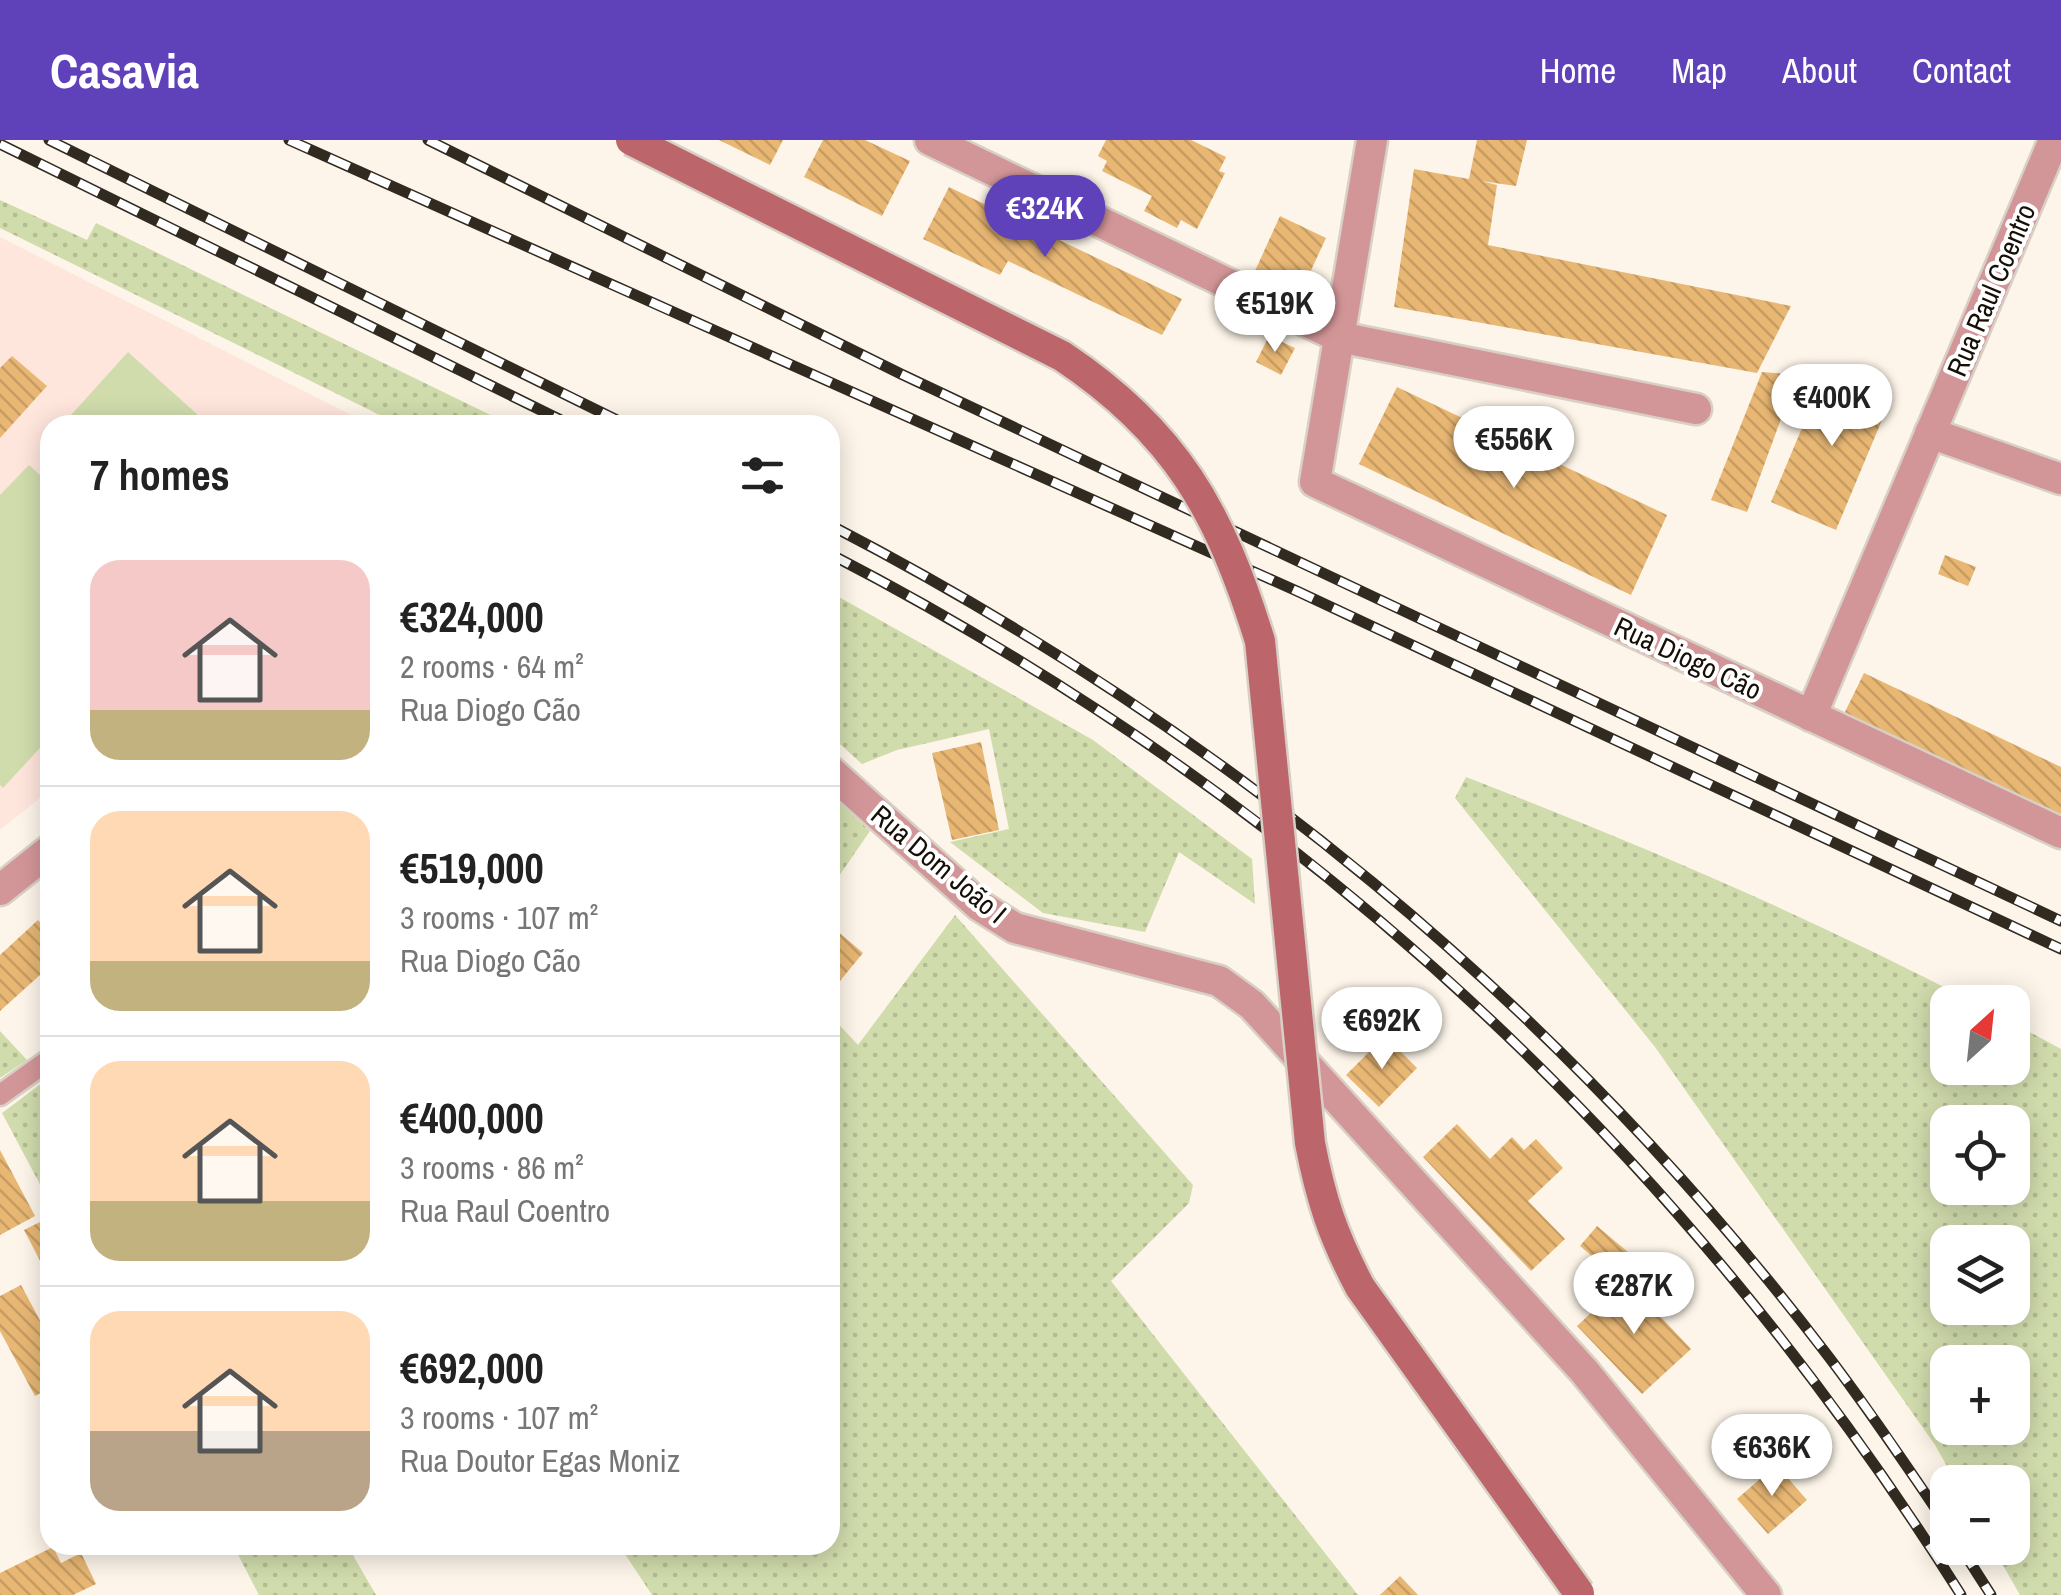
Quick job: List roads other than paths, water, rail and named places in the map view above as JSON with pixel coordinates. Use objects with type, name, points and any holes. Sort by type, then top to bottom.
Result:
[{"type":"main road","points":[[632,140],[1062,356],[1138,415],[1194,482],[1242,585],[1260,641],[1310,1143],[1320,1196],[1334,1238],[1360,1288],[1578,1593]]},
{"type":"street","points":[[930,140],[1339,337],[1696,409]]},
{"type":"street","points":[[1339,337],[1372,140]]},
{"type":"street","name":"Rua Raul Coentro","points":[[1811,716],[2054,140]]},
{"type":"street","name":"Rua Diogo Cão","points":[[1339,337],[1315,482],[2061,832]]},
{"type":"street","points":[[1930,433],[2061,479]]},
{"type":"street","name":"Rua Dom João I","points":[[840,780],[980,906],[1016,928],[1056,942],[1219,980],[1252,1005],[1584,1370],[1766,1595]]},
{"type":"street","points":[[0,890],[40,858]]},
{"type":"lane","points":[[0,1095],[40,1066]]},
{"type":"railway","points":[[49,140],[607,415]]},
{"type":"railway","points":[[289,140],[1299,592],[2061,949]]},
{"type":"railway","points":[[428,140],[901,374],[2061,921]]},
{"type":"railway","points":[[0,144],[551,415]]},
{"type":"railway","points":[[840,530],[974,604],[1112,690],[1246,783],[1373,883],[1495,990],[1611,1104],[1721,1224],[1841,1373],[1930,1500]]},
{"type":"railway","points":[[840,560],[1003,650],[1166,756],[1321,872],[1466,997],[1603,1132],[1731,1277],[1851,1431],[1961,1595]]},
{"type":"railway","points":[[1972,1565],[1991,1595]]}]
